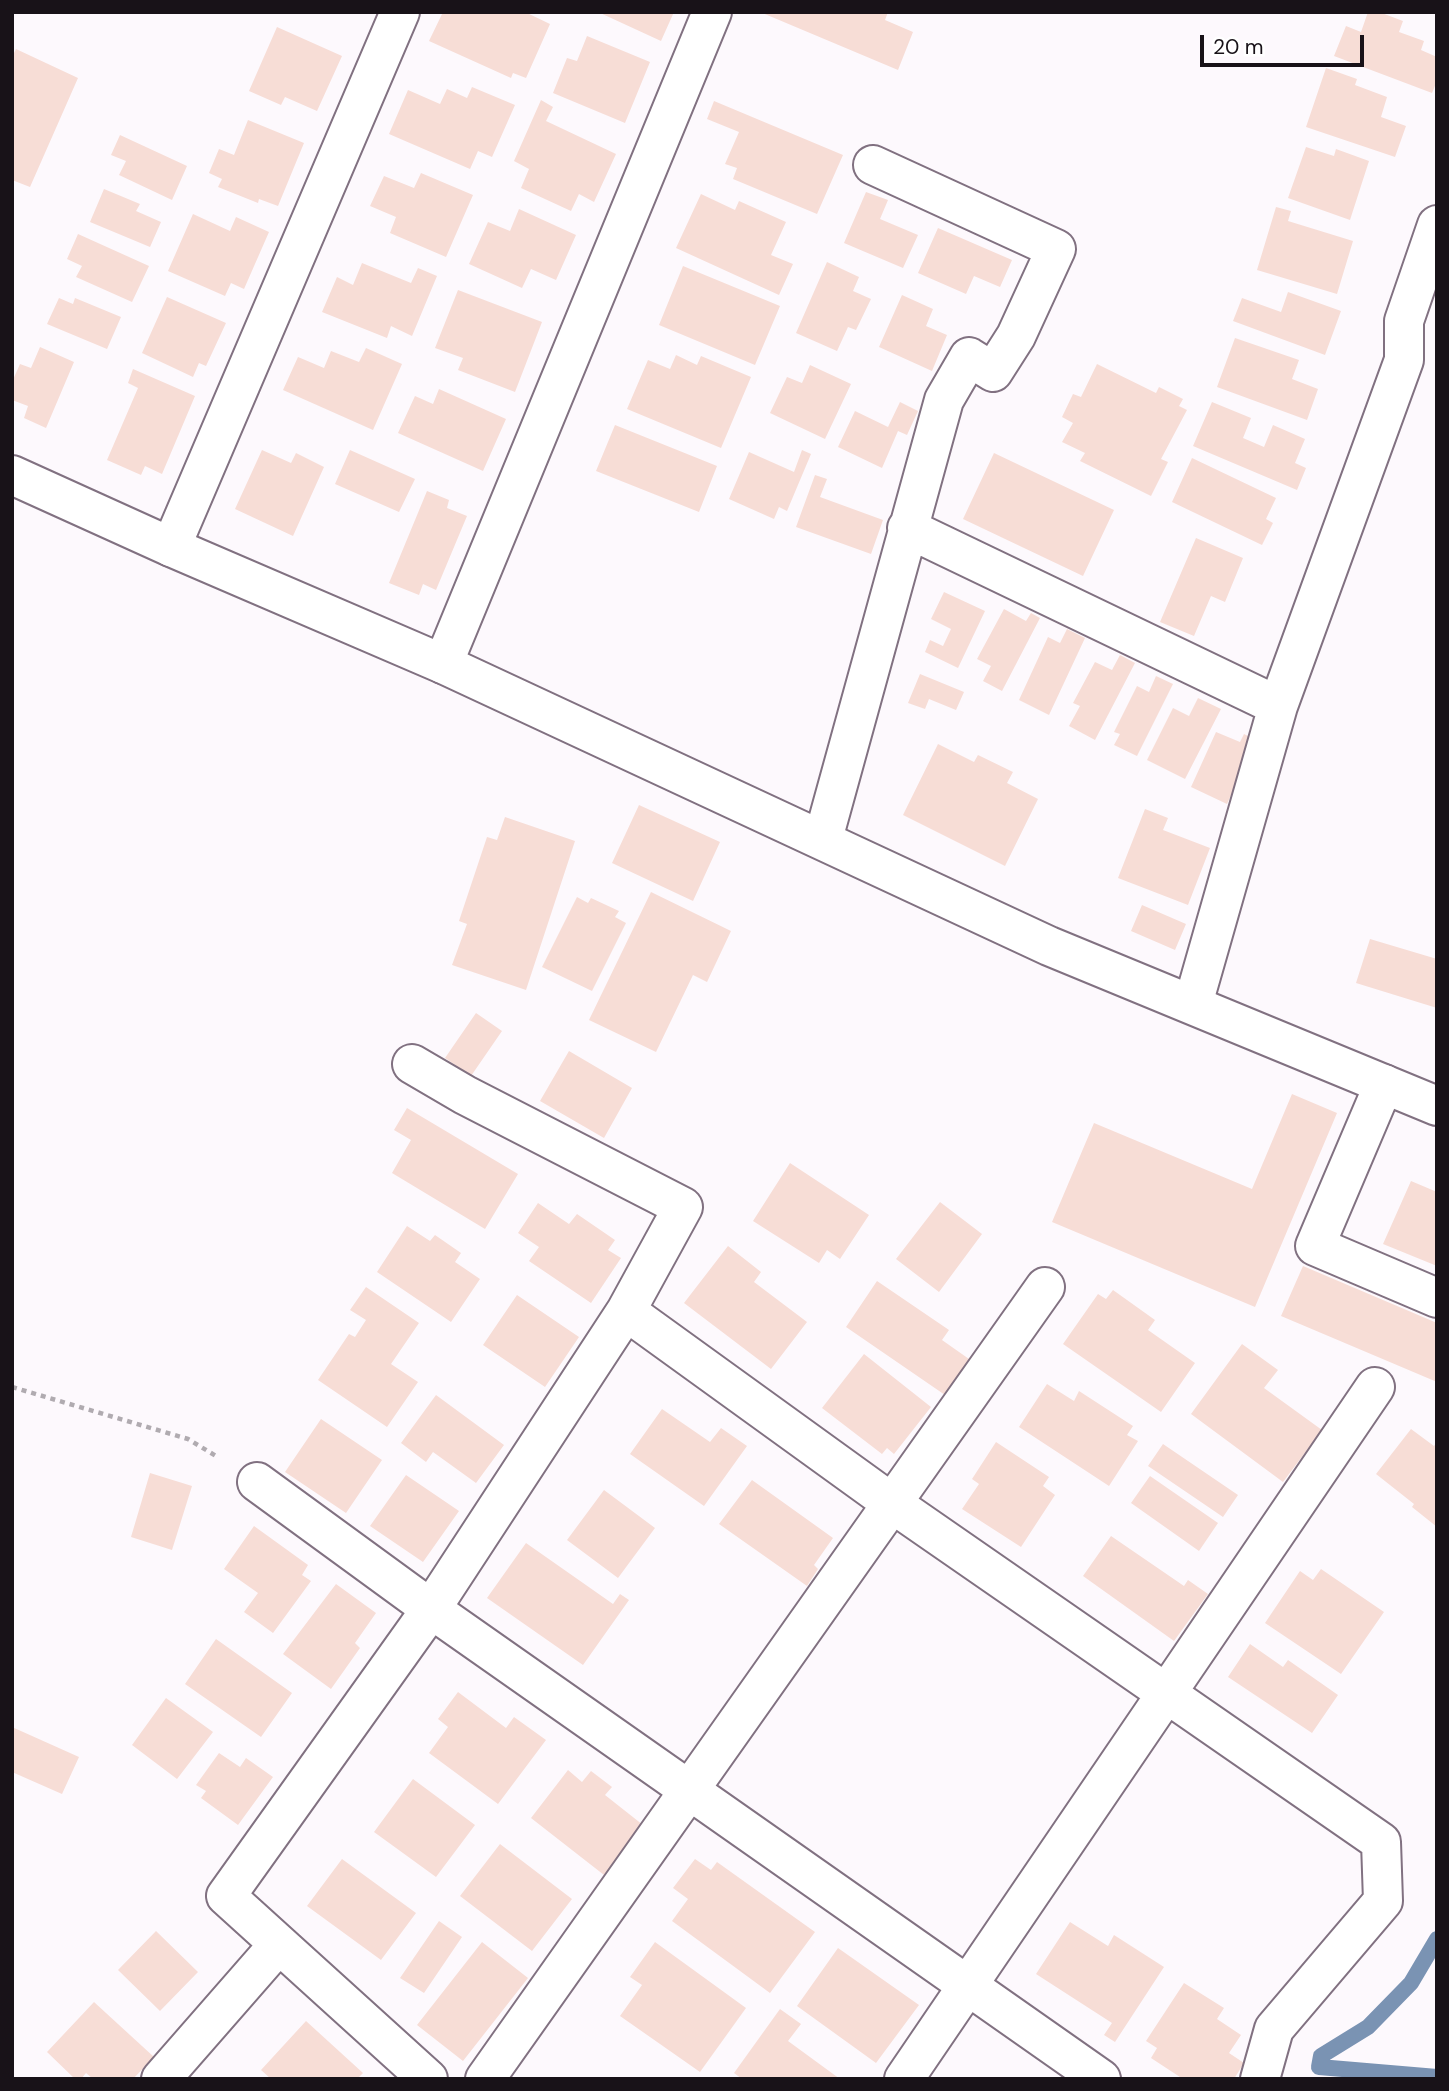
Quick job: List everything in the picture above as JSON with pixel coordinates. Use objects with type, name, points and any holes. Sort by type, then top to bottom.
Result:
[{"type":"street","points":[[171,547],[400,12]]},
{"type":"street","points":[[443,664],[712,12]]},
{"type":"street","points":[[823,839],[944,400],[968,357],[993,372],[1016,336],[1056,249],[873,165]]},
{"type":"street","points":[[1193,1004],[1278,706],[1404,360],[1404,321],[1437,225]]},
{"type":"street","points":[[12,475],[443,664],[1049,946],[1437,1106]]},
{"type":"street","points":[[907,528],[1278,706]]},
{"type":"street","points":[[412,1064],[465,1095],[683,1207],[626,1311],[431,1609],[226,1896],[428,2079]]},
{"type":"street","points":[[1384,1084],[1315,1246],[1437,1298]]},
{"type":"street","points":[[485,2079],[1045,1287]]},
{"type":"street","points":[[626,1311],[893,1504],[1381,1842],[1384,1901],[1273,2029],[1260,2079]]},
{"type":"street","points":[[904,2079],[1375,1387]]},
{"type":"street","points":[[257,1482],[431,1609],[1101,2079]]},
{"type":"street","points":[[160,2079],[279,1944]]},
{"type":"path","points":[[12,1387],[188,1439],[257,1482]]},
{"type":"building","points":[[443,12],[525,12],[550,24],[526,78],[513,73],[511,78],[429,41]]},
{"type":"building","points":[[598,12],[674,12],[661,41]]},
{"type":"building","points":[[760,12],[888,12],[885,20],[913,32],[898,70]]},
{"type":"building","points":[[1368,12],[1379,12],[1403,21],[1399,32],[1424,41],[1421,50],[1437,57],[1437,81],[1432,93],[1334,56],[1346,26],[1361,32]]},
{"type":"building","points":[[277,27],[342,56],[317,111],[285,97],[281,105],[249,91]]},
{"type":"building","points":[[587,36],[650,62],[625,123],[553,93],[567,58],[577,61]]},
{"type":"building","points":[[16,49],[78,78],[30,187],[12,180],[12,57]]},
{"type":"building","points":[[1326,68],[1357,79],[1355,85],[1387,97],[1381,117],[1406,126],[1395,157],[1306,127]]},
{"type":"building","points":[[472,87],[515,105],[492,157],[478,151],[470,169],[389,134],[408,90],[440,104],[447,89],[467,98]]},
{"type":"building","points":[[541,100],[553,107],[546,121],[616,154],[594,202],[579,194],[571,211],[521,188],[529,169],[514,161]]},
{"type":"building","points":[[714,101],[843,155],[817,214],[733,179],[737,168],[725,164],[739,132],[707,119]]},
{"type":"building","points":[[248,120],[304,143],[278,206],[259,199],[258,203],[218,187],[222,179],[209,173],[219,149],[234,155]]},
{"type":"building","points":[[120,135],[187,166],[172,200],[119,175],[126,161],[111,155]]},
{"type":"building","points":[[1306,147],[1334,156],[1336,149],[1369,161],[1350,220],[1288,198]]},
{"type":"building","points":[[421,173],[473,195],[446,257],[390,233],[396,217],[370,206],[384,176],[414,188]]},
{"type":"building","points":[[104,189],[140,204],[136,211],[161,222],[150,247],[90,222]]},
{"type":"building","points":[[866,192],[888,200],[880,219],[918,235],[903,268],[844,243]]},
{"type":"building","points":[[701,194],[735,210],[739,201],[786,222],[771,255],[793,264],[779,295],[676,248]]},
{"type":"building","points":[[1276,207],[1291,211],[1288,221],[1353,241],[1337,294],[1257,270]]},
{"type":"building","points":[[519,209],[576,235],[556,280],[531,269],[522,288],[469,264],[488,222],[510,231]]},
{"type":"building","points":[[193,214],[230,231],[236,217],[269,232],[244,289],[231,283],[225,296],[168,271]]},
{"type":"building","points":[[938,228],[1012,260],[1000,287],[974,276],[966,294],[918,273]]},
{"type":"building","points":[[78,234],[149,266],[132,302],[76,277],[82,266],[67,259]]},
{"type":"building","points":[[827,262],[859,277],[853,291],[871,299],[856,330],[848,327],[837,351],[796,333]]},
{"type":"building","points":[[362,263],[411,283],[418,268],[437,276],[412,336],[391,326],[387,338],[322,312],[337,277],[353,285]]},
{"type":"building","points":[[683,266],[780,306],[755,365],[659,325]]},
{"type":"building","points":[[458,290],[542,322],[515,392],[458,370],[463,358],[435,348]]},
{"type":"building","points":[[1288,292],[1341,311],[1325,355],[1233,321],[1242,298],[1281,312]]},
{"type":"building","points":[[902,295],[933,309],[926,326],[947,335],[932,371],[879,347]]},
{"type":"building","points":[[167,297],[226,323],[206,366],[199,363],[193,377],[142,353]]},
{"type":"building","points":[[59,298],[73,304],[75,298],[121,317],[107,349],[47,324]]},
{"type":"building","points":[[1235,338],[1299,360],[1292,379],[1318,389],[1307,420],[1217,387]]},
{"type":"building","points":[[40,347],[74,362],[46,428],[24,418],[28,406],[12,400],[12,382],[20,364],[31,368]]},
{"type":"building","points":[[366,348],[402,364],[373,430],[283,390],[298,357],[324,368],[331,351],[359,362]]},
{"type":"building","points":[[676,355],[697,365],[701,356],[751,377],[721,448],[627,409],[648,360],[670,369]]},
{"type":"building","points":[[1097,364],[1156,393],[1159,387],[1183,399],[1179,406],[1187,410],[1161,459],[1168,462],[1151,496],[1080,461],[1085,453],[1062,442],[1073,423],[1062,417],[1073,394],[1081,397]]},
{"type":"building","points":[[810,365],[851,384],[825,439],[770,413],[787,377],[802,383]]},
{"type":"building","points":[[133,369],[195,396],[162,474],[145,466],[141,475],[107,460],[138,388],[128,383]]},
{"type":"building","points":[[439,389],[506,419],[483,471],[398,433],[415,396],[433,404]]},
{"type":"building","points":[[900,402],[918,411],[907,435],[898,431],[882,468],[838,447],[855,411],[888,427]]},
{"type":"building","points":[[1212,402],[1251,418],[1243,438],[1264,447],[1273,425],[1305,439],[1295,463],[1306,468],[1297,490],[1193,446]]},
{"type":"building","points":[[615,425],[717,466],[699,512],[596,471]]},
{"type":"building","points":[[262,450],[291,463],[296,453],[324,467],[293,536],[235,509]]},
{"type":"building","points":[[350,450],[415,479],[399,512],[335,484]]},
{"type":"building","points":[[802,450],[811,454],[787,511],[779,507],[774,519],[729,499],[749,452],[794,472]]},
{"type":"building","points":[[994,453],[1114,510],[1083,576],[963,519]]},
{"type":"building","points":[[1192,458],[1276,498],[1266,519],[1273,523],[1262,545],[1172,502]]},
{"type":"building","points":[[815,475],[827,479],[820,497],[883,520],[871,554],[796,527]]},
{"type":"building","points":[[427,491],[449,500],[447,508],[467,516],[436,590],[423,584],[419,595],[389,583]]},
{"type":"building","points":[[1196,538],[1243,558],[1225,602],[1211,596],[1194,636],[1160,622]]},
{"type":"building","points":[[944,592],[985,611],[958,668],[925,652],[930,640],[943,646],[951,629],[931,619]]},
{"type":"building","points":[[1004,609],[1026,621],[1031,613],[1040,618],[1002,691],[983,681],[991,666],[977,659]]},
{"type":"building","points":[[1067,629],[1085,638],[1049,715],[1019,700],[1048,637],[1060,643]]},
{"type":"building","points":[[1120,655],[1135,663],[1095,740],[1069,726],[1080,706],[1073,703],[1095,662],[1112,670]]},
{"type":"building","points":[[920,674],[964,692],[956,710],[929,699],[925,709],[908,703]]},
{"type":"building","points":[[1156,676],[1173,684],[1137,756],[1114,745],[1120,734],[1114,732],[1137,686],[1149,692]]},
{"type":"building","points":[[1198,698],[1221,709],[1185,779],[1147,760],[1173,708],[1189,716]]},
{"type":"building","points":[[1216,732],[1240,742],[1244,734],[1256,740],[1227,804],[1191,787]]},
{"type":"building","points":[[938,744],[974,762],[978,755],[1013,772],[1007,783],[1038,799],[1005,866],[903,815]]},
{"type":"building","points":[[639,805],[720,842],[693,901],[612,863]]},
{"type":"building","points":[[1145,809],[1168,818],[1163,830],[1210,848],[1188,905],[1118,878]]},
{"type":"building","points":[[505,817],[575,841],[526,990],[452,965],[467,924],[459,921],[487,837],[497,840]]},
{"type":"building","points":[[651,892],[731,931],[707,982],[693,975],[656,1052],[589,1020]]},
{"type":"building","points":[[577,897],[588,903],[591,898],[619,911],[615,917],[626,923],[592,991],[542,967]]},
{"type":"building","points":[[1142,905],[1186,924],[1175,950],[1131,931]]},
{"type":"building","points":[[1370,939],[1437,959],[1437,1008],[1356,983]]},
{"type":"building","points":[[476,1013],[502,1031],[471,1076],[445,1058]]},
{"type":"building","points":[[569,1051],[632,1088],[604,1138],[540,1101]]},
{"type":"building","points":[[1292,1094],[1337,1113],[1255,1307],[1052,1222],[1094,1123],[1252,1189]]},
{"type":"building","points":[[407,1108],[518,1174],[485,1229],[392,1173],[411,1140],[394,1130]]},
{"type":"building","points":[[790,1163],[869,1215],[840,1259],[827,1250],[819,1263],[753,1221]]},
{"type":"building","points":[[1411,1181],[1437,1192],[1437,1266],[1383,1244]]},
{"type":"building","points":[[940,1202],[982,1234],[939,1292],[896,1259]]},
{"type":"building","points":[[538,1203],[569,1224],[577,1214],[615,1240],[608,1250],[621,1258],[591,1303],[529,1261],[539,1247],[518,1233]]},
{"type":"building","points":[[407,1226],[430,1241],[435,1235],[461,1253],[455,1262],[480,1279],[451,1322],[377,1272]]},
{"type":"building","points":[[728,1246],[761,1272],[754,1282],[807,1322],[771,1369],[684,1303]]},
{"type":"building","points":[[1303,1266],[1437,1323],[1437,1382],[1281,1316]]},
{"type":"building","points":[[877,1281],[949,1330],[942,1340],[969,1359],[945,1395],[846,1327]]},
{"type":"building","points":[[366,1287],[419,1323],[391,1364],[418,1382],[387,1427],[318,1380],[349,1334],[355,1337],[366,1320],[350,1310]]},
{"type":"building","points":[[1113,1290],[1155,1320],[1148,1330],[1195,1363],[1161,1412],[1063,1344],[1098,1294],[1106,1299]]},
{"type":"building","points":[[517,1295],[579,1337],[545,1387],[483,1345]]},
{"type":"building","points":[[1242,1344],[1278,1370],[1264,1388],[1322,1430],[1283,1482],[1191,1414]]},
{"type":"building","points":[[864,1354],[931,1407],[894,1454],[887,1448],[882,1454],[822,1408]]},
{"type":"building","points":[[1047,1384],[1074,1401],[1079,1391],[1133,1426],[1127,1435],[1138,1441],[1109,1486],[1019,1427]]},
{"type":"building","points":[[436,1395],[504,1445],[476,1483],[433,1452],[426,1462],[401,1443]]},
{"type":"building","points":[[662,1409],[710,1442],[721,1428],[747,1446],[704,1506],[630,1454]]},
{"type":"building","points":[[321,1419],[382,1460],[346,1513],[285,1472]]},
{"type":"building","points":[[1411,1429],[1434,1446],[1437,1442],[1437,1527],[1412,1507],[1414,1504],[1376,1474]]},
{"type":"building","points":[[996,1442],[1049,1477],[1043,1486],[1055,1495],[1021,1547],[962,1509],[979,1484],[972,1479]]},
{"type":"building","points":[[1163,1444],[1238,1495],[1223,1517],[1148,1466]]},
{"type":"building","points":[[150,1473],[192,1486],[172,1550],[131,1537]]},
{"type":"building","points":[[406,1475],[459,1511],[423,1562],[370,1526]]},
{"type":"building","points":[[1150,1476],[1218,1523],[1199,1551],[1131,1503]]},
{"type":"building","points":[[752,1480],[833,1538],[814,1565],[818,1569],[807,1586],[719,1524]]},
{"type":"building","points":[[604,1490],[655,1528],[618,1578],[567,1540]]},
{"type":"building","points":[[254,1526],[308,1565],[302,1575],[311,1581],[273,1633],[244,1612],[258,1593],[224,1569]]},
{"type":"building","points":[[1111,1536],[1184,1586],[1188,1580],[1208,1594],[1174,1641],[1083,1576]]},
{"type":"building","points":[[526,1543],[613,1604],[620,1594],[629,1600],[583,1665],[487,1598]]},
{"type":"building","points":[[1321,1569],[1384,1612],[1341,1674],[1265,1623],[1300,1571],[1313,1580]]},
{"type":"building","points":[[336,1584],[376,1613],[355,1643],[360,1648],[331,1689],[283,1654]]},
{"type":"building","points":[[216,1639],[292,1693],[261,1737],[185,1684]]},
{"type":"building","points":[[1250,1644],[1283,1667],[1288,1660],[1338,1695],[1312,1733],[1228,1677]]},
{"type":"building","points":[[458,1692],[506,1728],[514,1717],[546,1740],[498,1804],[429,1753],[448,1727],[438,1719]]},
{"type":"building","points":[[166,1698],[213,1732],[177,1779],[132,1745]]},
{"type":"building","points":[[12,1727],[79,1757],[62,1794],[12,1772]]},
{"type":"building","points":[[219,1753],[240,1767],[246,1758],[273,1777],[238,1825],[201,1798],[206,1791],[196,1785]]},
{"type":"building","points":[[568,1770],[582,1782],[591,1771],[612,1787],[605,1795],[643,1825],[604,1875],[531,1818]]},
{"type":"building","points":[[413,1779],[475,1825],[436,1877],[374,1832]]},
{"type":"building","points":[[500,1844],[572,1899],[532,1951],[460,1896]]},
{"type":"building","points":[[342,1859],[416,1913],[381,1960],[307,1906]]},
{"type":"building","points":[[695,1859],[711,1870],[717,1862],[815,1932],[770,1993],[672,1921],[688,1899],[673,1888]]},
{"type":"building","points":[[439,1921],[462,1937],[424,1993],[400,1978]]},
{"type":"building","points":[[1070,1922],[1108,1946],[1114,1935],[1164,1967],[1115,2042],[1104,2035],[1112,2023],[1036,1974]]},
{"type":"building","points":[[156,1931],[198,1972],[160,2011],[118,1970]]},
{"type":"building","points":[[482,1942],[528,1978],[463,2061],[417,2025]]},
{"type":"building","points":[[655,1942],[746,2008],[700,2072],[620,2016],[642,1985],[630,1977]]},
{"type":"building","points":[[838,1948],[919,2005],[876,2063],[797,2006]]},
{"type":"building","points":[[1184,1983],[1224,2008],[1217,2019],[1241,2035],[1229,2053],[1244,2063],[1234,2079],[1183,2079],[1151,2058],[1157,2048],[1146,2041]]},
{"type":"building","points":[[94,2002],[154,2057],[133,2079],[93,2079],[86,2073],[81,2079],[75,2079],[47,2052]]},
{"type":"building","points":[[780,2009],[801,2024],[788,2041],[840,2079],[742,2079],[734,2073]]},
{"type":"building","points":[[306,2021],[363,2073],[357,2079],[271,2079],[261,2070]]},
{"type":"waterway","points":[[1437,1939],[1411,1983],[1368,2027],[1321,2056],[1319,2067],[1437,2077]]}]
